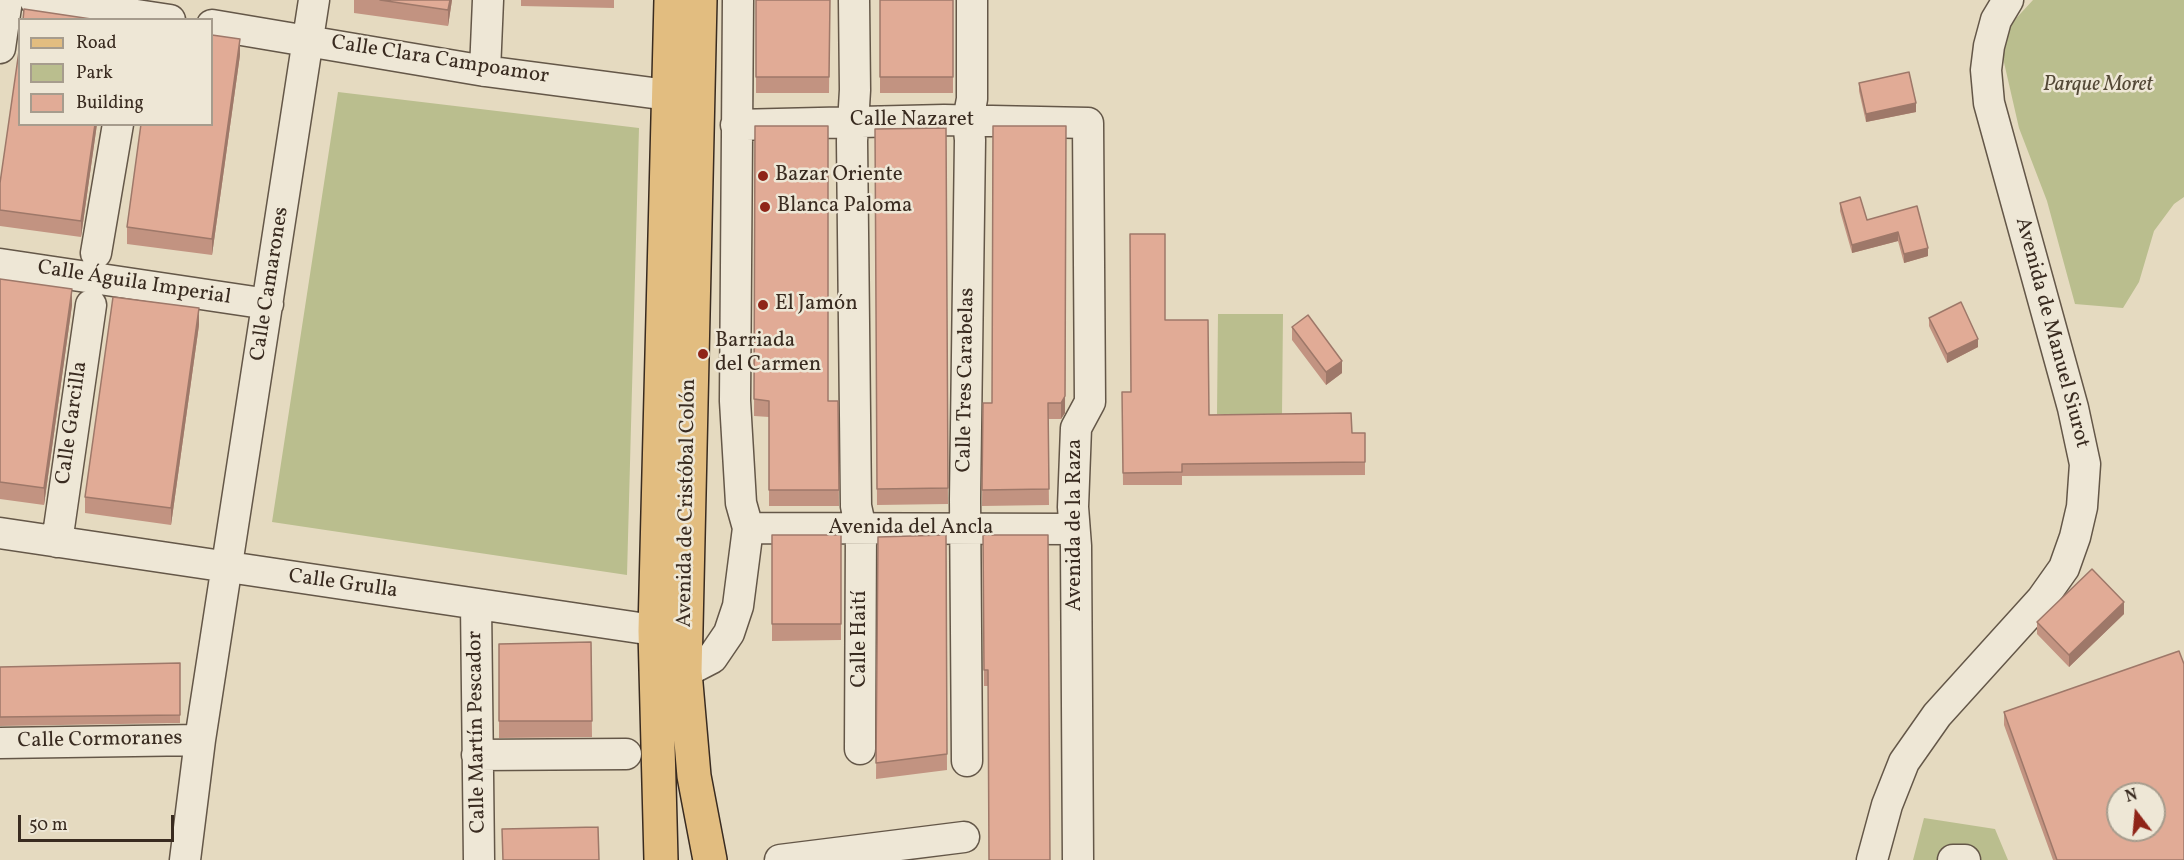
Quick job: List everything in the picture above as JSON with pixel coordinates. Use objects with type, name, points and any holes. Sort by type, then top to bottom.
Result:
[{"type":"main road","name":"Avenida de Cristóbal Colón","points":[[671,0],[668,95],[670,633],[685,672],[694,776],[710,860]]},
{"type":"main road","name":"Avenida de Cristóbal Colón","points":[[670,633],[700,0]]},
{"type":"main road","points":[[661,860],[670,633]]},
{"type":"street","points":[[0,48],[7,0]]},
{"type":"street","points":[[34,0],[136,17]]},
{"type":"street","name":"Calle Camarones","points":[[185,860],[200,740],[314,0]]},
{"type":"street","points":[[485,70],[488,0]]},
{"type":"street","points":[[685,672],[712,658],[729,633],[738,606],[748,528],[741,504],[735,400],[738,0]]},
{"type":"street","name":"Calle Haití","points":[[854,0],[856,506],[861,529],[860,749]]},
{"type":"street","name":"Calle Tres Carabelas","points":[[967,761],[965,528],[970,140],[968,120],[972,99],[972,0]]},
{"type":"street","name":"Avenida de Manuel Siurot","points":[[1872,860],[1887,805],[1904,762],[1937,715],[2042,599],[2064,568],[2082,507],[2085,464],[2073,408],[1989,103],[1986,70],[1989,46],[1996,20],[2008,0]]},
{"type":"street","name":"Calle Clara Campoamor","points":[[213,25],[485,70],[668,95]]},
{"type":"street","name":"Calle Nazaret","points":[[736,125],[968,120],[1088,123]]},
{"type":"street","name":"Avenida de la Raza","points":[[1078,860],[1074,529],[1076,428],[1090,402],[1088,123]]},
{"type":"street","points":[[96,253],[118,126]]},
{"type":"street","name":"Calle Águila Imperial","points":[[0,264],[268,304]]},
{"type":"street","name":"Calle Garcilla","points":[[57,542],[91,305]]},
{"type":"street","name":"Avenida del Ancla","points":[[748,528],[1074,529]]},
{"type":"street","name":"Calle Grulla","points":[[0,534],[670,633]]},
{"type":"street","name":"Calle Martín Pescador","points":[[476,604],[479,860]]},
{"type":"street","name":"Calle Cormoranes","points":[[0,743],[200,740]]},
{"type":"street","points":[[477,755],[626,754]]},
{"type":"street","points":[[780,860],[964,837]]},
{"type":"street","points":[[1953,860],[1965,860]]},
{"type":"green space","name":"Parque Moret","points":[[2033,0],[2184,0],[2184,197],[2174,204],[2154,231],[2139,282],[2123,308],[2075,304],[2047,201],[2019,128],[2003,58],[2009,26]]},
{"type":"green space","points":[[338,92],[639,128],[627,575],[272,522]]},
{"type":"green space","points":[[1218,314],[1283,314],[1282,414],[1217,414]]},
{"type":"green space","points":[[1924,818],[1995,829],[2008,860],[1913,860]]},
{"type":"building","points":[[380,0],[450,0],[448,10]]},
{"type":"building","points":[[756,0],[830,0],[829,77],[756,77]]},
{"type":"building","points":[[880,0],[953,0],[953,77],[880,77]]},
{"type":"building","points":[[24,9],[85,18],[23,18]]},
{"type":"building","points":[[213,35],[240,39],[212,239],[127,227],[141,126],[213,126]]},
{"type":"building","points":[[18,58],[18,126],[95,126],[81,221],[0,210],[0,183]]},
{"type":"building","points":[[1909,72],[1916,103],[1866,114],[1859,83]]},
{"type":"building","points":[[755,126],[828,126],[828,401],[838,401],[839,490],[769,490],[769,401],[754,399]]},
{"type":"building","points":[[993,126],[1066,126],[1065,396],[1061,403],[1048,403],[1049,489],[982,490],[983,403],[992,403]]},
{"type":"building","points":[[946,128],[948,488],[877,489],[875,129]]},
{"type":"building","points":[[1860,197],[1867,220],[1917,206],[1928,248],[1904,254],[1898,232],[1852,245],[1840,203]]},
{"type":"building","points":[[1130,234],[1165,234],[1165,320],[1208,320],[1209,415],[1351,413],[1352,433],[1365,433],[1365,462],[1182,464],[1182,472],[1123,473],[1122,392],[1131,392]]},
{"type":"building","points":[[0,279],[72,289],[44,488],[0,482]]},
{"type":"building","points":[[113,297],[199,308],[171,508],[85,497]]},
{"type":"building","points":[[1961,302],[1978,339],[1947,354],[1929,318]]},
{"type":"building","points":[[1308,315],[1342,361],[1326,372],[1292,327]]},
{"type":"building","points":[[772,535],[841,535],[841,624],[772,624]]},
{"type":"building","points":[[946,535],[947,754],[876,763],[878,537]]},
{"type":"building","points":[[983,535],[1048,535],[1050,860],[989,860],[988,670],[984,670]]},
{"type":"building","points":[[2092,569],[2124,602],[2069,655],[2037,622]]},
{"type":"building","points":[[591,642],[592,721],[499,721],[499,644]]},
{"type":"building","points":[[2179,651],[2184,664],[2184,860],[2057,860],[2004,712]]},
{"type":"building","points":[[180,663],[180,715],[0,717],[0,667]]},
{"type":"building","points":[[598,827],[599,860],[503,860],[502,829]]},
{"type":"place","name":"Bazar Oriente","points":[[763,176]]},
{"type":"place","name":"Blanca Paloma","points":[[765,207]]},
{"type":"place","name":"El Jamón","points":[[763,305]]},
{"type":"place","name":"Barriada del Carmen","points":[[703,354]]}]
